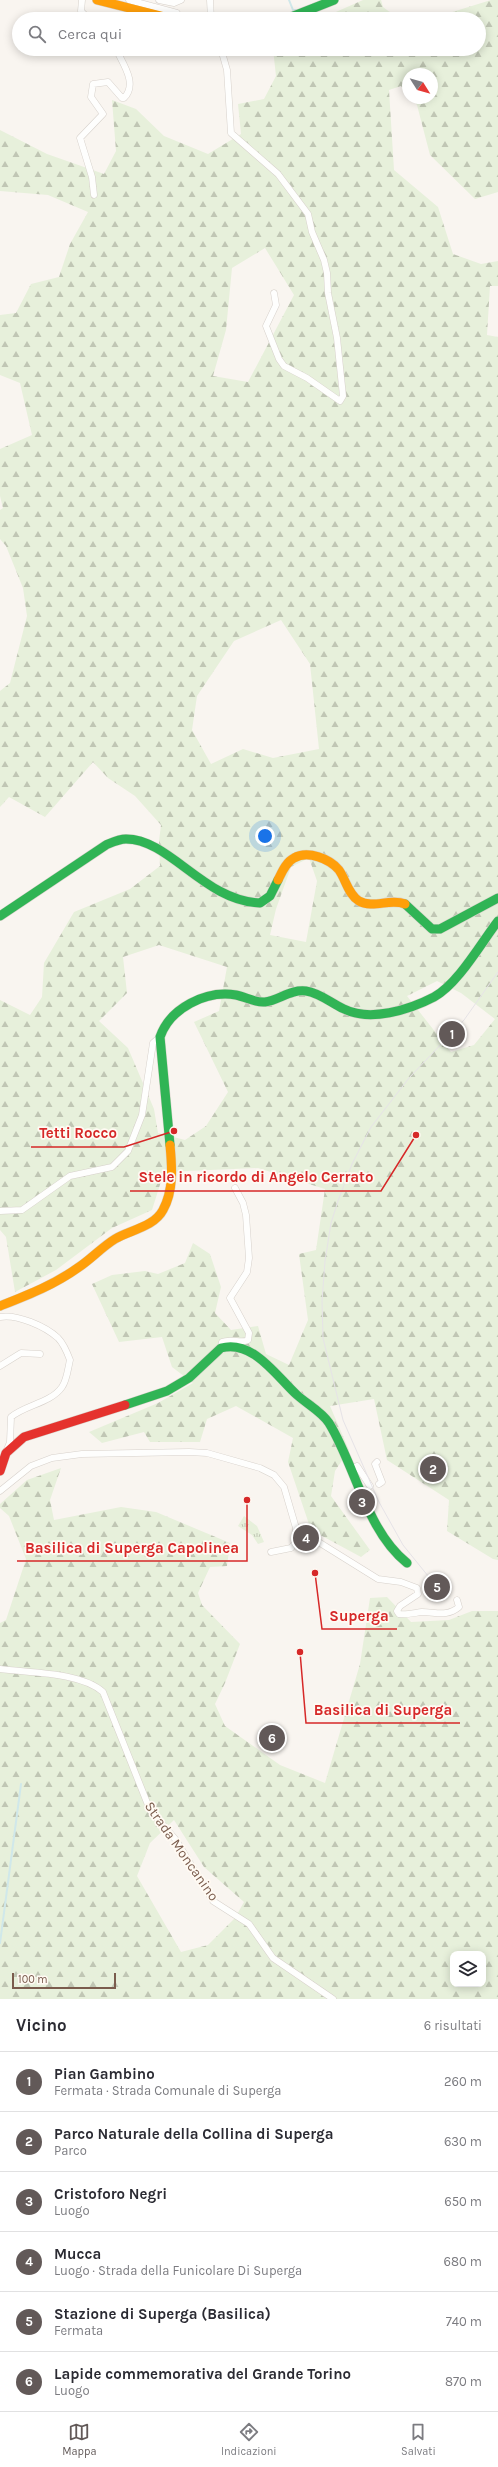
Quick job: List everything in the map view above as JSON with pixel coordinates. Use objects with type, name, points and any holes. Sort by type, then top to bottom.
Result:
[{"type":"street","points":[[97,0],[145,12]]},
{"type":"street","points":[[129,0],[173,12]]},
{"type":"street","points":[[159,0],[174,3],[181,0]]},
{"type":"street","points":[[210,0],[211,12]]},
{"type":"street","points":[[304,12],[334,0]]},
{"type":"street","points":[[82,2],[82,12]]},
{"type":"street","points":[[94,195],[92,177],[80,138],[102,116],[102,112],[91,97],[93,84],[108,82],[122,98],[124,98],[130,91],[131,84],[119,56]]},
{"type":"street","points":[[223,56],[227,70],[232,133],[278,174],[305,209],[312,232],[324,260],[338,350],[343,396],[340,401],[307,378],[284,366],[279,359],[266,326],[276,305],[274,293]]},
{"type":"street","points":[[0,916],[106,845],[120,839],[129,839],[148,844],[215,890],[241,900],[261,903],[267,899],[286,863],[292,857],[302,854],[314,855],[336,866],[353,894],[362,902],[404,903],[413,909],[432,928],[440,929],[498,898]]},
{"type":"street","points":[[0,1306],[42,1290],[78,1268],[115,1240],[152,1222],[163,1211],[170,1192],[172,1170],[160,1037],[162,1028],[175,1014],[187,1006],[218,995],[236,995],[257,1002],[267,1002],[294,991],[315,993],[353,1014],[368,1015],[384,1013],[435,996],[448,985],[498,921]]},
{"type":"street","points":[[0,1210],[22,1210],[70,1176],[112,1167],[128,1151],[142,1115],[153,1043],[160,1037]]},
{"type":"street","points":[[221,1348],[222,1342],[227,1340],[245,1342],[248,1340],[249,1333],[230,1298],[247,1272],[248,1258],[246,1215],[243,1203],[235,1188]]},
{"type":"street","points":[[0,1317],[19,1319],[58,1338],[70,1360],[62,1388],[41,1402],[16,1412],[11,1417],[10,1442],[0,1471]]},
{"type":"street","points":[[6,1453],[24,1437],[167,1391],[189,1378],[221,1348],[228,1346],[242,1349],[266,1361],[296,1395],[328,1420],[392,1552],[407,1563]]},
{"type":"street","points":[[0,1366],[21,1353],[40,1354]]},
{"type":"street","points":[[0,1491],[31,1466],[52,1458],[82,1454],[207,1453],[260,1468],[274,1475],[286,1491],[296,1528],[296,1542],[291,1548],[270,1552]]},
{"type":"street","points":[[377,1462],[375,1464],[382,1482],[379,1484]]},
{"type":"street","points":[[351,1470],[357,1466],[370,1486]]},
{"type":"street","points":[[296,1528],[378,1579],[401,1582],[417,1588],[418,1594],[400,1606],[397,1611],[399,1614],[426,1612],[441,1614],[455,1610],[459,1607],[457,1600]]},
{"type":"street","name":"Strada Moncanino","points":[[0,1669],[71,1678],[94,1684],[103,1692],[150,1810],[176,1840],[213,1901],[249,1924],[273,1958],[333,1999]]},
{"type":"green space","points":[[363,0],[381,0],[383,7],[390,12],[336,12]]},
{"type":"green space","points":[[491,0],[498,0],[498,192],[475,199],[430,155],[416,104],[438,104],[438,68],[402,68],[402,87],[401,86],[389,90],[394,170],[438,207],[453,254],[481,264],[498,261],[498,286],[490,286],[487,335],[498,337],[498,1560],[493,1559],[447,1531],[449,1500],[387,1460],[374,1399],[330,1406],[349,1450],[335,1471],[331,1496],[370,1550],[361,1557],[311,1530],[288,1462],[293,1438],[236,1406],[207,1419],[200,1442],[150,1442],[144,1432],[102,1443],[89,1432],[158,1403],[193,1383],[172,1367],[162,1337],[119,1342],[92,1284],[112,1275],[145,1271],[158,1274],[185,1263],[193,1243],[210,1254],[221,1287],[215,1313],[231,1330],[258,1326],[266,1354],[289,1365],[308,1320],[299,1254],[316,1250],[325,1189],[258,1168],[164,1172],[152,1210],[112,1228],[56,1270],[15,1292],[6,1237],[0,1230],[0,1000],[30,1015],[42,997],[44,963],[74,912],[130,889],[160,866],[159,841],[161,825],[135,796],[108,778],[93,762],[45,817],[9,797],[0,807],[0,691],[10,683],[27,616],[23,588],[6,546],[0,539],[0,510],[3,508],[0,496],[0,449],[32,435],[20,383],[0,375],[0,315],[16,313],[31,284],[59,277],[70,244],[88,212],[48,195],[0,191],[0,130],[47,154],[104,174],[116,151],[112,100],[136,109],[164,136],[208,154],[241,134],[238,104],[264,99],[276,76],[274,56],[486,56],[486,12],[452,12]],"holes":[[[265,248],[294,295],[248,382],[213,376],[226,330],[232,268]],[[281,620],[310,664],[319,749],[273,758],[243,749],[211,764],[192,730],[197,696],[234,641]],[[309,858],[317,881],[306,942],[270,935],[276,909],[291,867]],[[159,945],[227,967],[219,1011],[194,1022],[228,1092],[206,1126],[185,1140],[158,1133],[154,1109],[128,1048],[99,1021],[127,993],[123,957]],[[437,981],[461,993],[495,1019],[474,1045],[451,1052],[407,996]]]},
{"type":"green space","points":[[61,1468],[50,1500],[54,1520],[121,1507],[156,1512],[230,1543],[227,1566],[210,1567],[198,1593],[202,1605],[240,1644],[215,1704],[225,1726],[280,1765],[325,1783],[360,1664],[370,1598],[387,1597],[411,1622],[449,1620],[472,1611],[498,1611],[498,1999],[0,1999],[0,1623],[6,1620],[26,1559],[9,1516],[0,1508],[0,1504],[27,1480]],"holes":[[[174,1820],[204,1867],[244,1902],[235,1918],[208,1945],[181,1952],[137,1876],[150,1843]]]},
{"type":"green space","points":[[244,1516],[257,1526],[264,1542],[258,1544],[252,1535],[238,1526]]},
{"type":"waterway","points":[[289,0],[293,10],[297,10]]},
{"type":"waterway","points":[[0,1943],[21,1784]]},
{"type":"tram line","points":[[441,1592],[403,1545],[379,1502],[343,1420],[323,1338],[322,1301],[325,1261],[331,1223],[338,1201],[352,1164],[371,1127],[409,1078],[464,1020],[498,972]]},
{"type":"traffic: fast","points":[[304,12],[334,0]]},
{"type":"traffic: fast","points":[[0,916],[106,845],[123,839],[142,842],[158,849],[205,882],[240,900],[260,903],[270,896],[278,880]]},
{"type":"traffic: fast","points":[[405,904],[432,929],[440,929],[498,898]]},
{"type":"traffic: fast","points":[[170,1145],[160,1037],[172,1018],[190,1003],[201,998],[225,994],[265,1002],[290,993],[306,991],[325,998],[354,1013],[377,1014],[401,1010],[434,997],[452,983],[498,921]]},
{"type":"traffic: fast","points":[[125,1405],[167,1391],[189,1378],[221,1348],[233,1347],[244,1349],[254,1354],[264,1361],[297,1395],[322,1415],[329,1423],[347,1459],[371,1516],[393,1549],[407,1563]]},
{"type":"traffic: slow","points":[[97,0],[145,12]]},
{"type":"traffic: slow","points":[[278,880],[284,868],[291,860],[300,856],[312,855],[324,859],[335,866],[339,870],[352,895],[359,901],[370,904],[393,902],[405,904]]},
{"type":"traffic: slow","points":[[0,1306],[31,1294],[60,1279],[83,1264],[115,1239],[141,1228],[159,1216],[167,1202],[171,1186],[172,1170],[170,1145]]},
{"type":"traffic: jam","points":[[0,1471],[6,1453],[24,1437],[125,1405]]},
{"type":"place","name":"Pian Gambino","points":[[452,1034]]},
{"type":"place","name":"Tetti Rocco","points":[[174,1131]]},
{"type":"place","name":"Stele in ricordo di Angelo Cerrato","points":[[416,1135]]},
{"type":"place","name":"Parco Naturale della Collina di Superga","points":[[433,1469]]},
{"type":"place","name":"Basilica di Superga Capolinea","points":[[247,1500]]},
{"type":"place","name":"Cristoforo Negri","points":[[362,1502]]},
{"type":"place","name":"Mucca","points":[[306,1538]]},
{"type":"place","name":"Superga","points":[[315,1573]]},
{"type":"place","name":"Stazione di Superga (Basilica)","points":[[437,1587]]},
{"type":"place","name":"Basilica di Superga","points":[[300,1652]]},
{"type":"place","name":"Lapide commemorativa del Grande Torino","points":[[272,1738]]}]
